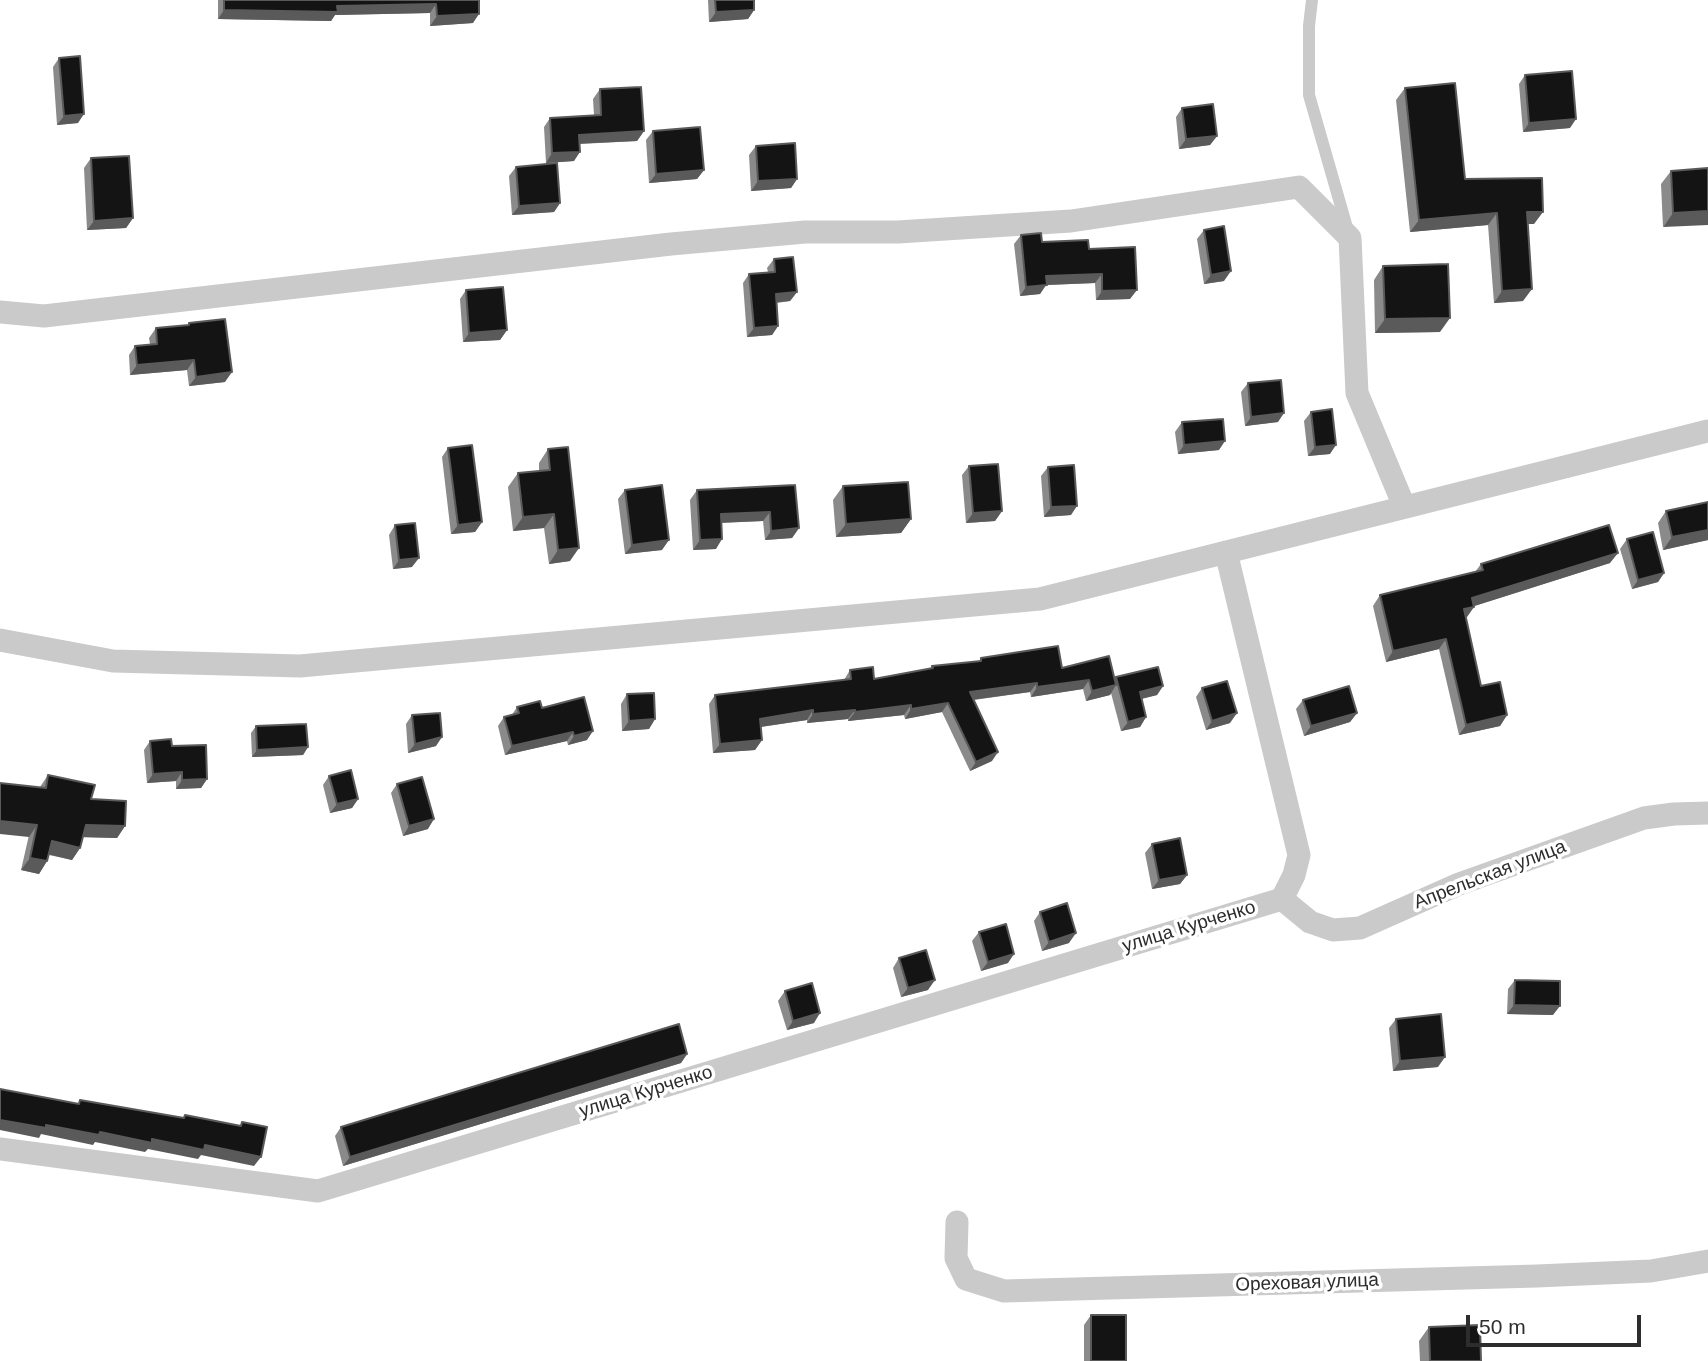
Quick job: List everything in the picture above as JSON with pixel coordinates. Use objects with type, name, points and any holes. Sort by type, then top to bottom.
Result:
[{"type":"street","points":[[0,312],[44,316],[643,247],[805,232],[898,232],[1071,220],[1299,187],[1350,238],[1357,393],[1404,506]]},
{"type":"street","points":[[0,640],[113,661],[300,666],[1040,599],[1708,431]]},
{"type":"street","points":[[1226,552],[1299,855],[1294,875],[1282,899]]},
{"type":"street","name":"Апрельская улица","points":[[1282,899],[1310,922],[1333,930],[1360,928],[1459,884],[1644,818],[1703,816]]},
{"type":"street","name":"улица Курченко","points":[[0,1149],[318,1191],[1282,899]]},
{"type":"street","name":"Ореховая улица","points":[[957,1222],[956,1258],[966,1279],[1004,1291],[1562,1275],[1651,1271],[1708,1261]]},
{"type":"lane","points":[[1312,0],[1308,26],[1308,95],[1350,238]]},
{"type":"building","points":[[224,0],[479,0],[479,14],[437,16],[436,4],[337,6],[338,12],[224,10]]},
{"type":"building","points":[[715,0],[754,0],[754,10],[716,12]]},
{"type":"building","points":[[80,56],[84,114],[64,116],[59,58]]},
{"type":"building","points":[[1572,71],[1576,119],[1529,123],[1525,75]]},
{"type":"building","points":[[1455,83],[1465,179],[1542,178],[1543,212],[1527,212],[1532,289],[1502,291],[1497,213],[1419,220],[1405,88]]},
{"type":"building","points":[[641,87],[644,131],[579,135],[580,152],[552,153],[550,118],[601,115],[600,89]]},
{"type":"building","points":[[1213,104],[1217,136],[1186,139],[1182,108]]},
{"type":"building","points":[[700,127],[704,170],[656,174],[653,131]]},
{"type":"building","points":[[795,143],[797,179],[758,181],[756,146]]},
{"type":"building","points":[[129,156],[133,218],[94,221],[91,158]]},
{"type":"building","points":[[557,163],[560,203],[519,206],[516,167]]},
{"type":"building","points":[[1708,168],[1708,211],[1673,213],[1671,171]]},
{"type":"building","points":[[1224,226],[1231,271],[1211,275],[1204,230]]},
{"type":"building","points":[[1041,233],[1042,242],[1088,240],[1089,249],[1135,247],[1137,290],[1102,291],[1102,274],[1046,276],[1047,285],[1026,287],[1021,235]]},
{"type":"building","points":[[793,257],[797,292],[776,294],[778,326],[754,328],[749,274],[775,272],[774,259]]},
{"type":"building","points":[[1448,264],[1450,318],[1385,319],[1383,266]]},
{"type":"building","points":[[503,287],[507,330],[469,333],[466,290]]},
{"type":"building","points":[[225,319],[232,372],[196,377],[194,360],[137,365],[135,346],[157,344],[156,328]]},
{"type":"building","points":[[1281,380],[1284,413],[1251,417],[1248,383]]},
{"type":"building","points":[[1332,409],[1336,445],[1315,447],[1311,412]]},
{"type":"building","points":[[1223,419],[1225,441],[1184,445],[1182,422]]},
{"type":"building","points":[[472,445],[482,522],[458,525],[448,448]]},
{"type":"building","points":[[568,447],[579,548],[558,550],[554,514],[523,517],[518,473],[550,470],[548,449]]},
{"type":"building","points":[[998,464],[1002,511],[973,513],[969,466]]},
{"type":"building","points":[[1074,465],[1077,506],[1051,507],[1048,467]]},
{"type":"building","points":[[908,482],[911,519],[846,524],[843,486]]},
{"type":"building","points":[[662,485],[669,540],[632,545],[625,490]]},
{"type":"building","points":[[795,485],[799,528],[771,531],[770,512],[721,514],[722,539],[700,540],[697,490]]},
{"type":"building","points":[[1708,502],[1708,530],[1672,537],[1666,511]]},
{"type":"building","points":[[415,523],[419,558],[399,560],[395,525]]},
{"type":"building","points":[[1609,525],[1618,553],[1472,598],[1474,607],[1464,609],[1481,686],[1500,682],[1507,715],[1466,725],[1446,639],[1393,651],[1380,595],[1483,570],[1481,564]]},
{"type":"building","points":[[1653,532],[1664,573],[1638,580],[1627,539]]},
{"type":"building","points":[[1058,646],[1062,668],[1109,656],[1116,685],[1092,691],[1089,680],[1037,687],[1037,683],[970,692],[998,752],[976,762],[948,703],[911,709],[911,705],[855,712],[813,714],[813,710],[760,719],[762,740],[720,744],[715,695],[851,679],[850,670],[873,667],[874,679],[933,668],[932,666],[981,661],[981,658]]},
{"type":"building","points":[[1158,667],[1163,686],[1140,692],[1146,717],[1128,722],[1116,677]]},
{"type":"building","points":[[1227,681],[1237,713],[1212,721],[1202,688]]},
{"type":"building","points":[[1349,686],[1357,713],[1311,726],[1303,700]]},
{"type":"building","points":[[654,693],[655,719],[629,721],[627,694]]},
{"type":"building","points":[[584,697],[593,731],[574,736],[573,732],[512,746],[504,717],[519,713],[517,707],[540,701],[542,708]]},
{"type":"building","points":[[440,713],[442,737],[415,744],[412,715]]},
{"type":"building","points":[[306,724],[308,747],[257,750],[256,726]]},
{"type":"building","points":[[171,739],[172,746],[206,745],[207,779],[182,780],[182,772],[153,774],[150,741]]},
{"type":"building","points":[[351,770],[358,799],[337,804],[329,776]]},
{"type":"building","points":[[48,775],[95,785],[91,799],[126,801],[125,826],[86,825],[80,848],[52,841],[47,861],[30,858],[37,825],[0,821],[0,783],[46,788]]},
{"type":"building","points":[[422,777],[434,819],[409,826],[397,784]]},
{"type":"building","points":[[1180,838],[1187,875],[1159,880],[1152,844]]},
{"type":"building","points":[[1067,903],[1076,933],[1049,942],[1040,912]]},
{"type":"building","points":[[1006,924],[1014,954],[988,962],[979,932]]},
{"type":"building","points":[[926,950],[935,980],[908,988],[899,958]]},
{"type":"building","points":[[1515,980],[1560,981],[1560,1006],[1514,1005]]},
{"type":"building","points":[[812,983],[820,1013],[793,1021],[785,991]]},
{"type":"building","points":[[1441,1014],[1445,1057],[1400,1061],[1396,1019]]},
{"type":"building","points":[[679,1024],[687,1054],[350,1157],[341,1127]]},
{"type":"building","points":[[0,1089],[79,1104],[80,1100],[184,1118],[185,1115],[241,1126],[242,1122],[267,1127],[261,1157],[205,1145],[204,1150],[152,1139],[152,1143],[100,1132],[99,1135],[0,1120]]},
{"type":"building","points":[[1091,1315],[1126,1315],[1126,1361],[1091,1361]]},
{"type":"building","points":[[1480,1325],[1481,1361],[1430,1361],[1429,1327]]}]
